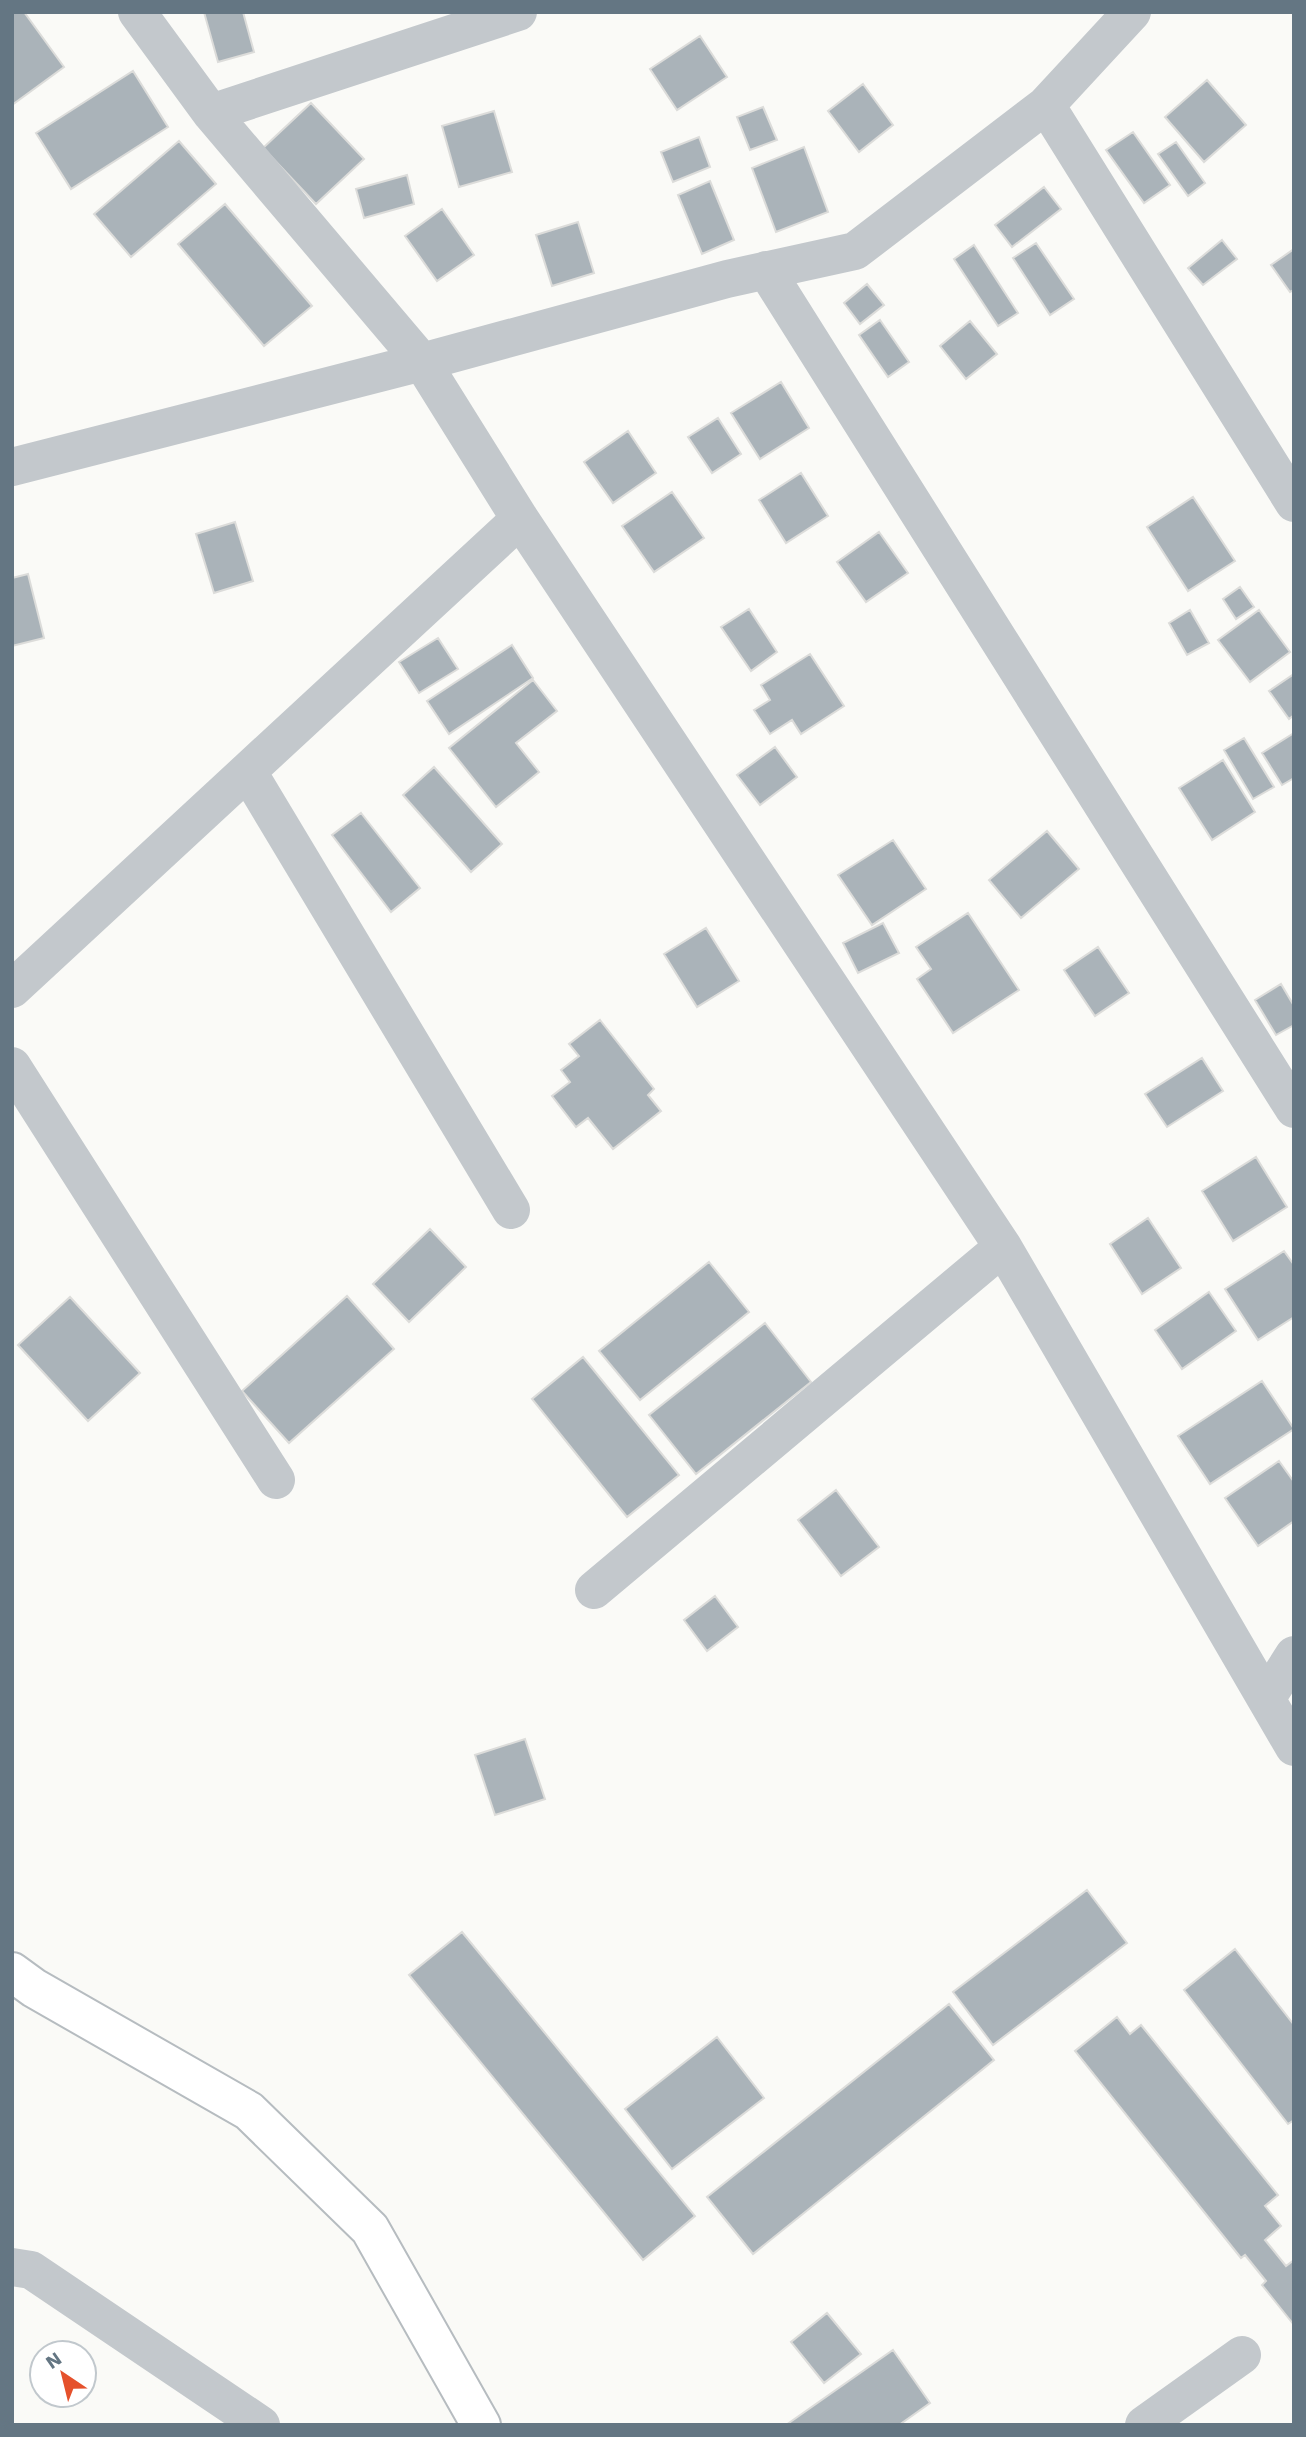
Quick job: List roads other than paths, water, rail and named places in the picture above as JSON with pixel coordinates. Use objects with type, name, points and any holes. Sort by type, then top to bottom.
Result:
[{"type":"main road","points":[[12,1972],[34,1988],[249,2111],[370,2229],[481,2425]]},
{"type":"street","points":[[137,12],[211,113],[422,362],[520,519],[1003,1247],[1294,1747]]},
{"type":"street","points":[[211,113],[518,12]]},
{"type":"street","points":[[12,467],[766,270],[855,251],[1046,105],[1132,12]]},
{"type":"street","points":[[1046,105],[1294,503]]},
{"type":"street","points":[[766,270],[1294,1110]]},
{"type":"street","points":[[12,989],[520,519]]},
{"type":"street","points":[[248,772],[511,1210]]},
{"type":"street","points":[[12,1066],[276,1480]]},
{"type":"street","points":[[594,1590],[1003,1247]]},
{"type":"street","points":[[1266,1699],[1294,1656]]},
{"type":"street","points":[[12,2267],[30,2270],[261,2425]]},
{"type":"street","points":[[1144,2425],[1242,2355]]}]
